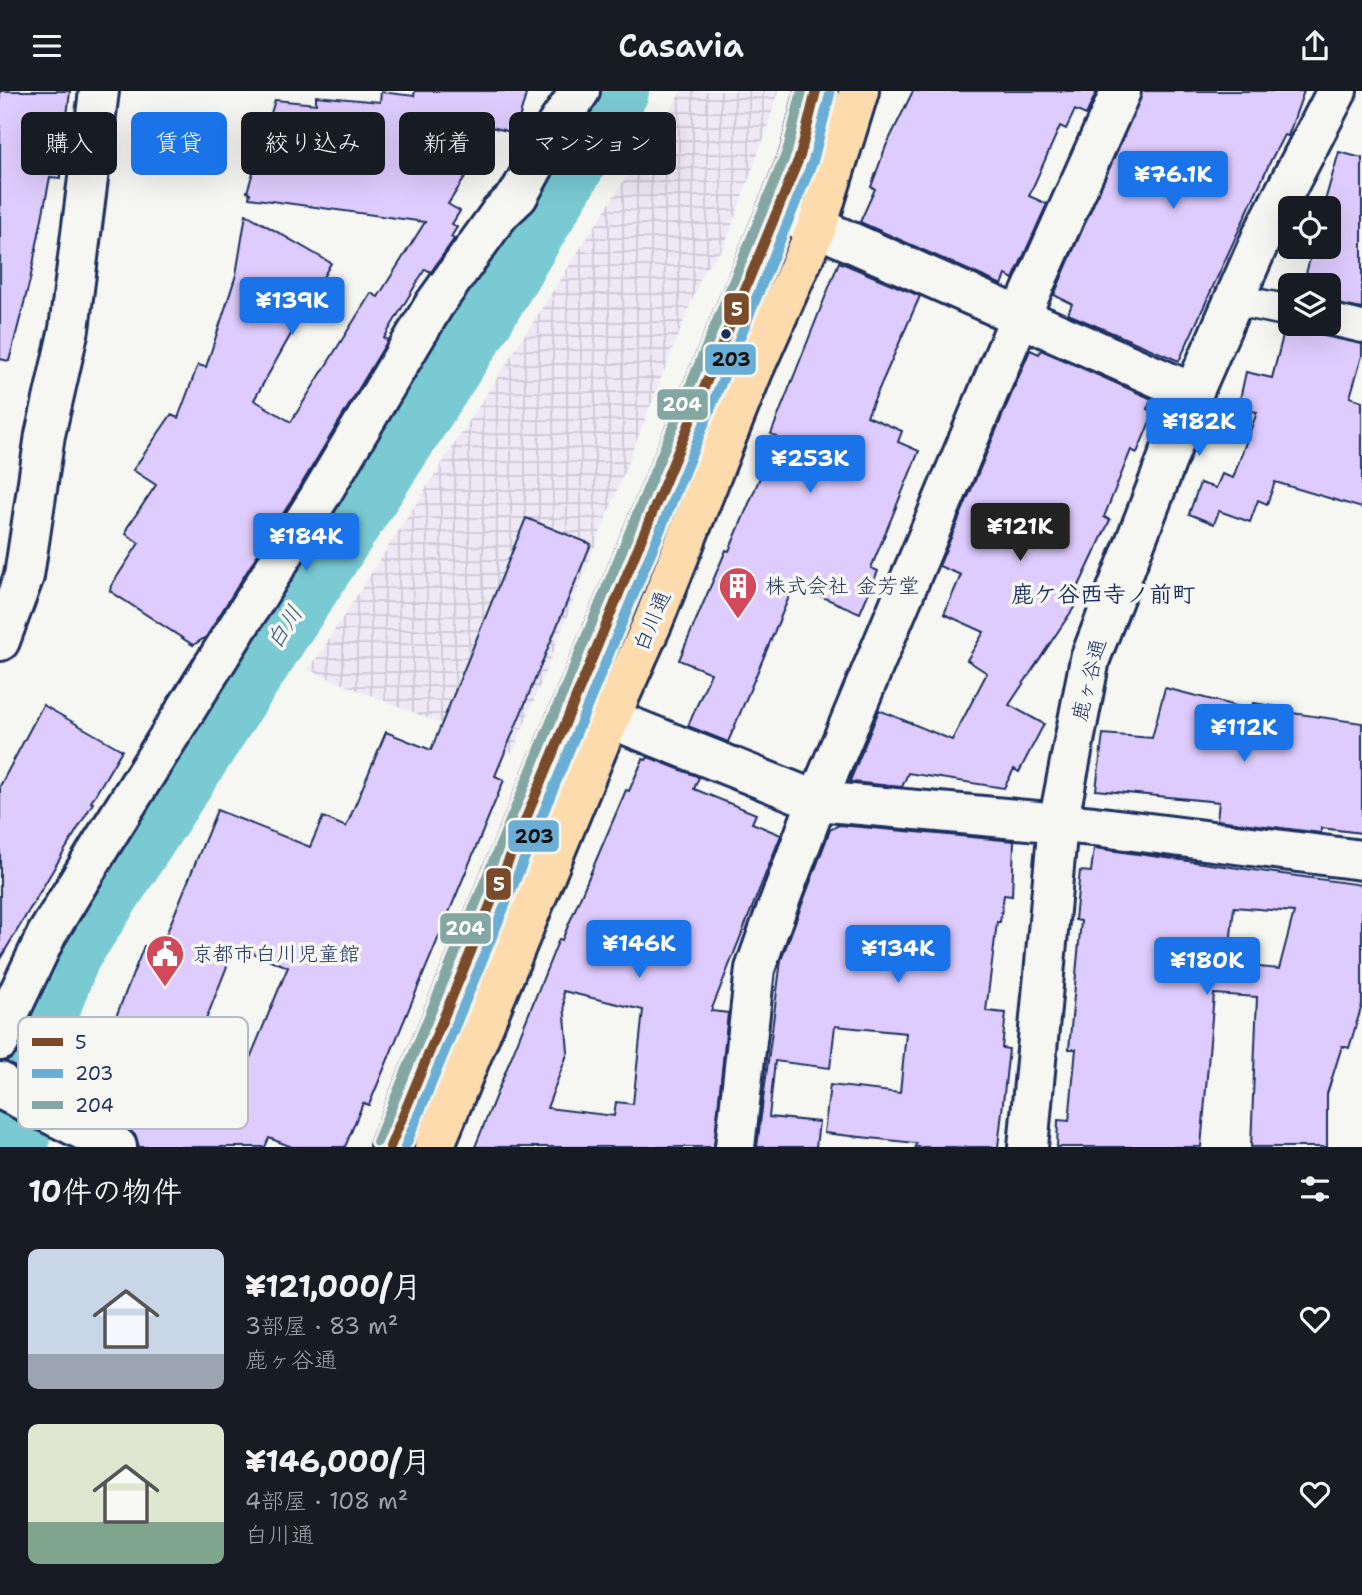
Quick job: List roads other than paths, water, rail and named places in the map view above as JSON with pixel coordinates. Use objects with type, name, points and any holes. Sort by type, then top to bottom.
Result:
[{"type":"main road","name":"白川通","points":[[434,1147],[593,711],[667,473],[800,156],[816,91]]},
{"type":"main road","name":"白川通","points":[[390,1147],[593,711],[653,622],[753,371],[817,227],[859,91]]},
{"type":"street","points":[[0,641],[24,576],[45,435],[69,329],[99,91]]},
{"type":"street","points":[[0,1041],[34,958],[94,856],[320,496],[434,305],[500,213],[518,196],[556,126],[580,91]]},
{"type":"street","points":[[735,1147],[755,969],[817,801],[1020,317],[1121,91]]},
{"type":"street","name":"鹿ヶ谷通","points":[[1028,1147],[1058,824],[1090,659],[1193,393],[1263,234],[1337,91]]},
{"type":"street","points":[[778,210],[1193,393]]},
{"type":"street","points":[[1235,300],[1278,309]]},
{"type":"street","points":[[1341,323],[1362,327]]},
{"type":"street","points":[[593,711],[817,801],[1058,824],[1362,860]]},
{"type":"street","points":[[82,1129],[117,1147]]},
{"type":"waterway","name":"白川","points":[[48,1017],[71,955],[478,328],[619,91]]},
{"type":"waterway","name":"白川","points":[[19,1147],[21,1129]]},
{"type":"place","name":"株式会社 金芳堂","points":[[738,620]]},
{"type":"place","name":"京都市白川児童館","points":[[165,988]]},
{"type":"district","name":"鹿ケ谷西寺ノ前町","points":[[1103,594]]}]
